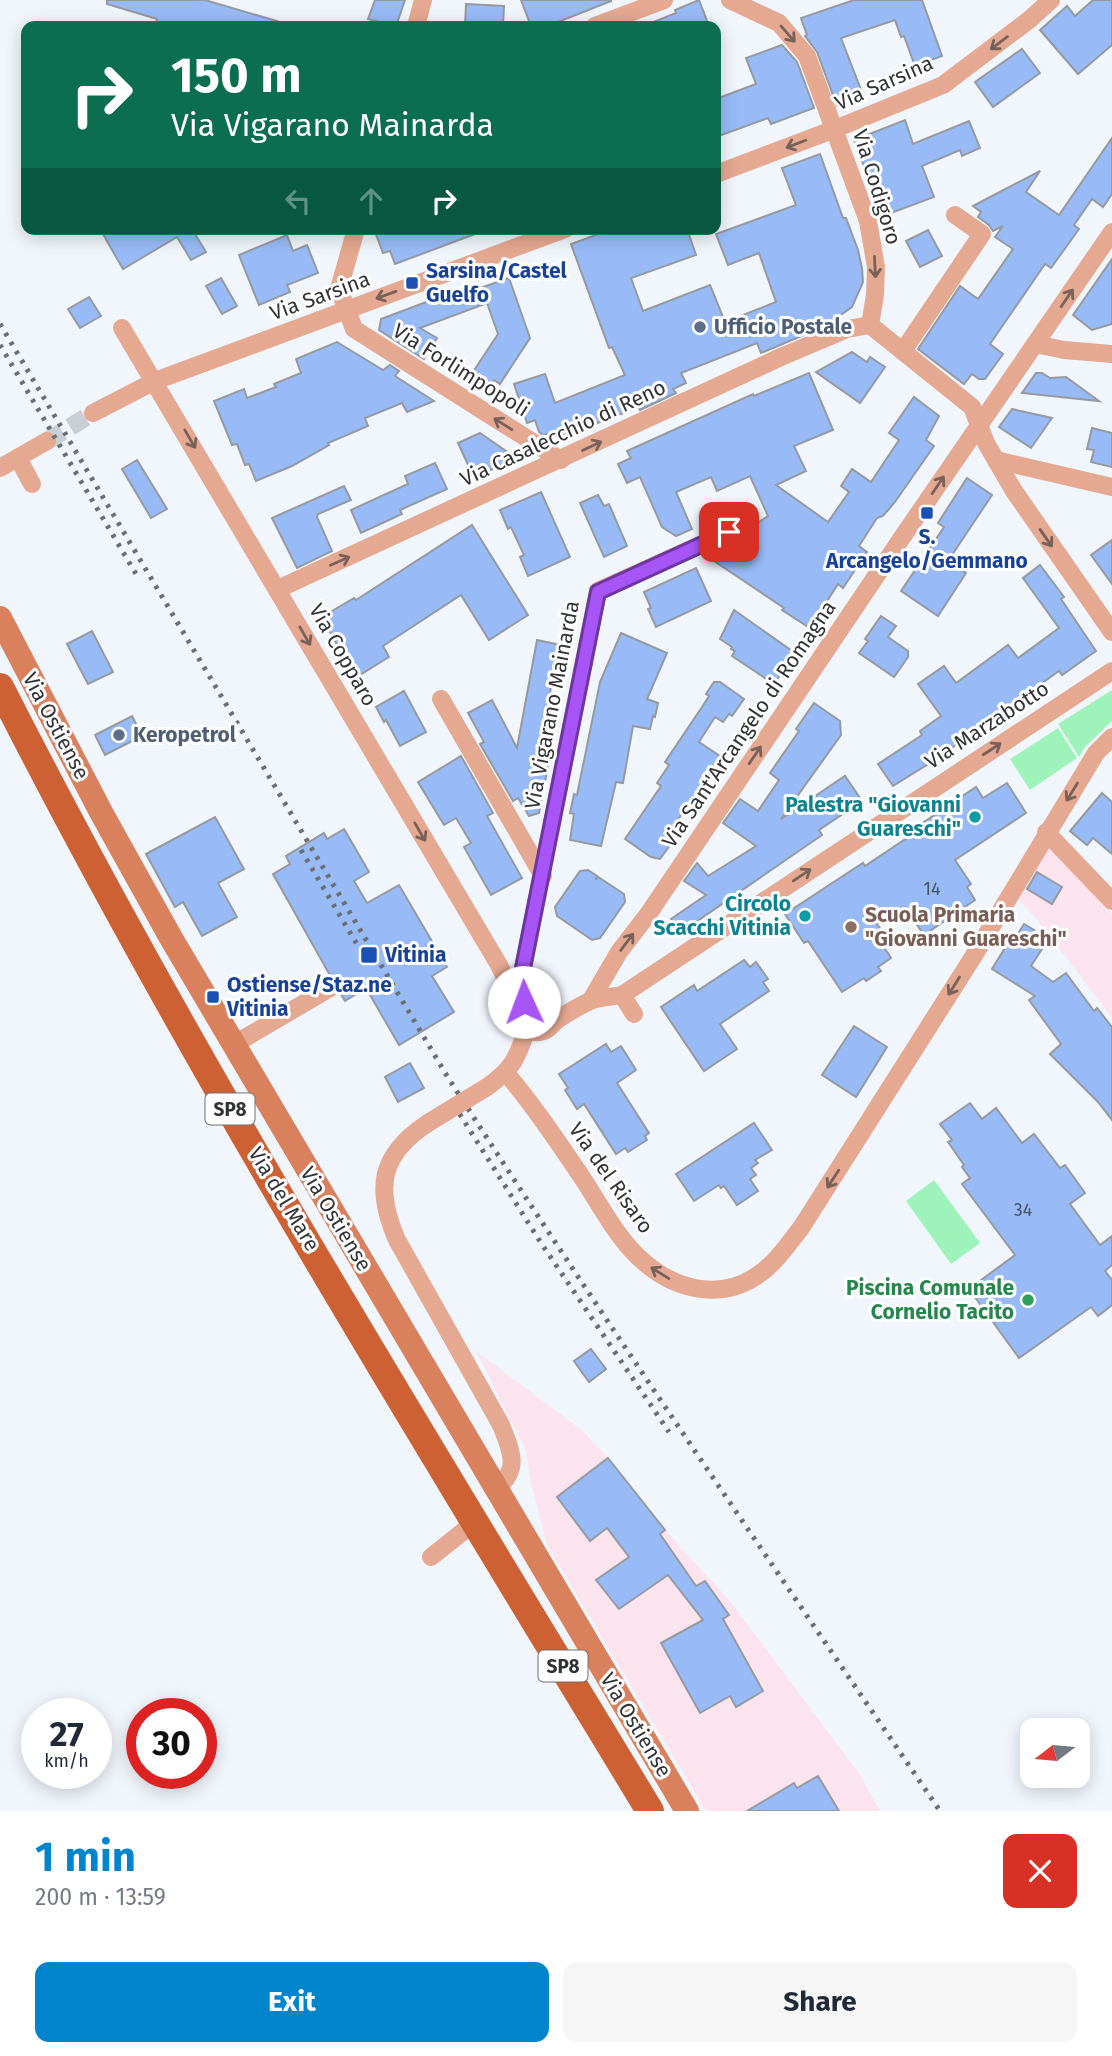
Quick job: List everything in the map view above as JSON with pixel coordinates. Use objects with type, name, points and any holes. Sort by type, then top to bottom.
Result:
[{"type":"main road","name":"Via Ostiense","points":[[0,618],[121,850],[233,1045],[688,1811]]},
{"type":"main road","name":"Via del Mare","points":[[0,687],[75,833],[175,1015],[475,1522],[650,1811]]},
{"type":"street","points":[[417,21],[423,0]]},
{"type":"street","points":[[608,21],[664,0]]},
{"type":"street","name":"Via Codigoro","points":[[730,0],[779,23],[807,56],[857,186],[873,242],[876,281],[870,325]]},
{"type":"street","name":"Via Sarsina","points":[[721,172],[943,85],[1029,20],[1051,0]]},
{"type":"street","points":[[903,351],[982,234],[955,215]]},
{"type":"street","name":"Via Sant'Arcangelo di Romagna","points":[[591,1000],[619,952],[649,913],[1112,232]]},
{"type":"street","points":[[346,310],[339,289],[354,235]]},
{"type":"street","name":"Via Sarsina","points":[[93,413],[155,381],[549,235]]},
{"type":"street","name":"Via Forlimpopoli","points":[[346,310],[354,329],[561,460]]},
{"type":"street","points":[[870,325],[972,407],[996,460],[1014,491],[1112,632]]},
{"type":"street","name":"Via Casalecchio di Reno","points":[[278,589],[825,338],[847,329],[870,325]]},
{"type":"street","name":"Via Copparo","points":[[122,328],[504,974],[526,1003]]},
{"type":"street","points":[[1035,344],[1064,350],[1112,354]]},
{"type":"street","points":[[1093,351],[1112,344]]},
{"type":"street","points":[[0,468],[47,441]]},
{"type":"street","points":[[18,458],[33,484]]},
{"type":"street","points":[[996,460],[1112,487]]},
{"type":"street","name":"Via Vigarano Mainarda","points":[[526,1003],[523,968],[598,592],[729,532]]},
{"type":"street","name":"Via Marzabotto","points":[[622,995],[1112,671]]},
{"type":"street","points":[[441,699],[542,876]]},
{"type":"street","name":"Via del Risaro","points":[[506,1073],[540,1116],[626,1243],[644,1263],[683,1285],[704,1290],[725,1289],[745,1283],[772,1264],[801,1228],[966,968],[1096,753],[1112,737]]},
{"type":"street","points":[[1046,832],[1112,901]]},
{"type":"street","points":[[504,974],[523,968]]},
{"type":"street","points":[[233,1045],[311,1007],[330,988]]},
{"type":"street","points":[[554,1022],[555,1010],[548,1000],[540,997],[526,1003],[519,1018],[531,1032],[542,1032],[591,1000],[622,995],[634,1014]]},
{"type":"street","points":[[496,1489],[505,1482],[512,1464],[501,1425],[397,1240],[385,1207],[384,1186],[392,1160],[410,1136],[506,1073],[519,1053],[527,1029]]},
{"type":"street","points":[[431,1557],[475,1522]]},
{"type":"shaded area","points":[[1053,848],[1091,886],[1112,914],[1112,1018],[1017,897],[1046,849]]},
{"type":"shaded area","points":[[476,1351],[583,1431],[608,1458],[665,1530],[730,1601],[861,1776],[880,1811],[706,1811],[547,1545],[526,1451]]},
{"type":"green space","points":[[1112,690],[1112,721],[1085,747],[1079,757],[1058,724]]},
{"type":"green space","points":[[1058,728],[1077,758],[1030,790],[1010,759]]},
{"type":"green space","points":[[934,1180],[980,1243],[951,1264],[906,1201]]},
{"type":"building","points":[[107,0],[205,0],[277,21],[156,21],[107,4]]},
{"type":"building","points":[[375,0],[405,0],[398,21],[368,19]]},
{"type":"building","points":[[521,0],[611,0],[561,21],[529,21]]},
{"type":"building","points":[[699,0],[707,21],[656,21],[676,13],[675,10]]},
{"type":"building","points":[[854,0],[922,0],[942,56],[915,66],[895,20],[841,38],[863,95],[837,106],[817,52],[805,36],[807,35],[801,18]]},
{"type":"building","points":[[1093,0],[1112,0],[1112,45],[1078,74],[1040,30],[1067,6],[1075,16]]},
{"type":"building","points":[[466,4],[504,6],[503,21],[465,21]]},
{"type":"building","points":[[782,45],[797,62],[814,108],[771,124],[768,118],[721,135],[721,97],[756,84],[746,58]]},
{"type":"building","points":[[1022,49],[1040,73],[993,107],[975,82]]},
{"type":"building","points":[[905,120],[913,144],[969,121],[980,148],[962,156],[960,150],[922,166],[934,197],[883,216],[854,140]]},
{"type":"building","points":[[1112,138],[1112,194],[1103,207],[1092,199],[1074,225],[1079,229],[1051,268],[1045,264],[990,344],[1003,354],[985,379],[979,379],[972,374],[964,384],[918,349],[960,286],[978,299],[1013,249],[995,237],[1003,226],[993,231],[978,217],[981,212],[973,206],[1040,171],[1026,192],[1059,215]]},
{"type":"building","points":[[820,154],[843,218],[846,218],[858,250],[862,268],[863,282],[852,307],[825,326],[761,353],[757,343],[681,373],[686,383],[673,389],[676,393],[640,410],[639,407],[549,438],[547,434],[539,432],[535,420],[527,423],[514,384],[545,374],[555,403],[625,375],[612,347],[609,348],[571,244],[596,235],[689,235],[696,255],[631,278],[643,311],[710,285],[725,322],[776,302],[759,253],[728,265],[716,235],[796,205],[782,168]]},
{"type":"building","points":[[928,230],[942,256],[920,267],[906,241]]},
{"type":"building","points":[[103,235],[196,235],[206,252],[191,260],[177,237],[123,269]]},
{"type":"building","points":[[287,235],[293,251],[307,245],[318,273],[287,285],[290,292],[259,305],[239,255]]},
{"type":"building","points":[[376,235],[472,235],[395,264],[390,251],[383,253]]},
{"type":"building","points":[[1112,259],[1112,324],[1092,330],[1073,315]]},
{"type":"building","points":[[221,278],[237,306],[222,314],[206,286]]},
{"type":"building","points":[[509,278],[530,338],[500,384],[494,380],[491,384],[473,372],[498,334],[487,303],[420,328],[437,338],[424,359],[379,330],[381,319],[458,290],[460,295]]},
{"type":"building","points":[[89,297],[101,316],[80,328],[68,309]]},
{"type":"building","points":[[337,342],[383,370],[390,365],[399,371],[395,376],[434,401],[407,412],[402,403],[365,418],[368,426],[328,443],[329,445],[292,466],[256,481],[249,464],[245,465],[237,444],[232,445],[214,401],[244,389],[247,398],[276,387],[274,384],[301,373],[296,359]]},
{"type":"building","points":[[852,352],[867,362],[870,357],[885,367],[860,403],[816,372]]},
{"type":"building","points":[[809,373],[833,430],[794,446],[806,471],[776,485],[828,522],[849,492],[841,486],[852,469],[871,482],[899,440],[889,433],[914,397],[939,416],[926,440],[934,446],[895,502],[883,516],[877,518],[859,546],[867,552],[843,588],[838,584],[810,628],[714,561],[722,547],[734,542],[740,534],[768,516],[750,476],[717,491],[711,477],[676,492],[692,529],[676,536],[662,527],[640,477],[627,483],[618,464],[631,458],[627,451],[753,394],[754,396]]},
{"type":"building","points":[[1036,373],[1050,378],[1066,377],[1099,401],[1022,393]]},
{"type":"building","points":[[1012,409],[1052,418],[1031,448],[999,427]]},
{"type":"building","points":[[1092,428],[1112,433],[1112,467],[1091,462],[1094,450],[1087,449]]},
{"type":"building","points":[[480,433],[516,458],[474,478],[458,443]]},
{"type":"building","points":[[137,460],[167,509],[151,518],[122,469]]},
{"type":"building","points":[[435,463],[447,489],[400,510],[402,514],[361,533],[351,510],[408,484],[405,476]]},
{"type":"building","points":[[967,478],[992,495],[948,561],[966,573],[938,616],[901,591],[944,527],[938,523]]},
{"type":"building","points":[[344,486],[351,500],[318,514],[317,517],[332,551],[297,568],[272,518]]},
{"type":"building","points":[[541,492],[570,557],[528,576],[520,557],[524,555],[500,510]]},
{"type":"building","points":[[598,495],[604,506],[609,504],[627,546],[604,557],[580,503]]},
{"type":"building","points":[[472,525],[528,615],[489,640],[461,595],[383,646],[389,657],[355,678],[322,617],[354,598],[356,600]]},
{"type":"building","points":[[1112,540],[1112,584],[1091,555]]},
{"type":"building","points":[[1040,565],[1064,597],[1061,599],[1096,651],[1062,675],[1059,671],[938,758],[893,786],[878,764],[922,735],[920,731],[941,716],[918,684],[944,666],[956,683],[1008,645],[1018,658],[1059,628],[1023,578]]},
{"type":"building","points":[[696,568],[711,601],[656,627],[644,592]]},
{"type":"building","points":[[734,610],[795,653],[774,684],[732,656],[735,651],[720,639]]},
{"type":"building","points":[[881,616],[896,626],[888,637],[908,651],[908,657],[894,677],[859,653]]},
{"type":"building","points":[[92,631],[113,672],[88,684],[67,644]]},
{"type":"building","points":[[621,633],[667,653],[647,699],[658,703],[655,717],[653,716],[650,729],[633,726],[623,783],[616,782],[601,846],[570,840],[574,814],[570,813],[574,794],[577,795],[600,682]]},
{"type":"building","points":[[537,640],[570,647],[563,682],[552,680],[546,720],[555,722],[550,756],[539,813],[529,816],[518,798],[513,801],[480,744],[484,742],[468,713],[492,700],[517,748]]},
{"type":"building","points":[[714,682],[720,682],[744,699],[732,716],[729,714],[723,722],[715,717],[699,742],[726,760],[713,779],[708,776],[675,824],[682,829],[660,859],[651,857],[625,839],[661,786],[657,783],[669,765],[665,762],[709,696],[706,694]]},
{"type":"building","points":[[404,691],[426,732],[400,746],[376,707]]},
{"type":"building","points":[[814,703],[840,721],[841,735],[781,819],[845,776],[864,804],[851,813],[849,810],[819,830],[822,835],[680,933],[671,919],[706,895],[684,881],[697,863],[708,876],[756,846],[723,823],[740,799],[758,811],[779,780],[770,773],[799,731],[796,729]]},
{"type":"building","name":"Keropetrol","points":[[132,716],[142,736],[105,755],[95,735]]},
{"type":"building","points":[[461,756],[493,813],[487,816],[522,878],[491,895],[464,847],[471,843],[456,818],[444,825],[418,782]]},
{"type":"building","points":[[1007,783],[1026,813],[955,860],[971,884],[967,887],[975,900],[924,935],[905,907],[877,924],[886,937],[880,941],[891,958],[878,967],[881,971],[842,992],[808,941],[804,943],[785,914],[863,863],[865,866],[976,787],[983,798]]},
{"type":"building","points":[[1102,793],[1112,802],[1112,854],[1093,838],[1087,845],[1070,831]]},
{"type":"building","points":[[215,817],[244,869],[218,883],[237,917],[202,936],[183,902],[175,907],[146,854]]},
{"type":"building","points":[[344,829],[369,872],[354,881],[367,903],[399,885],[447,967],[432,976],[454,1012],[399,1045],[366,988],[345,1001],[340,993],[340,983],[331,977],[273,874],[290,864],[286,856],[324,833],[327,839]]},
{"type":"building","points":[[588,870],[597,876],[596,880],[598,877],[624,894],[625,902],[600,938],[592,940],[557,916],[555,907],[580,871]]},
{"type":"building","points":[[1037,872],[1062,887],[1052,904],[1027,889]]},
{"type":"building","points":[[1024,924],[1034,930],[1044,946],[1031,966],[1053,982],[1066,973],[1094,1011],[1097,1008],[1112,1027],[1112,1120],[1098,1102],[1050,1054],[1061,1044],[1029,1000],[1035,996],[992,969],[1013,935],[1016,937]]},
{"type":"building","points":[[744,960],[750,967],[756,962],[768,979],[763,982],[769,991],[720,1024],[737,1049],[704,1071],[661,1007],[694,985],[697,991]]},
{"type":"building","points":[[854,1026],[887,1047],[856,1097],[822,1075]]},
{"type":"building","points":[[606,1044],[611,1052],[621,1046],[636,1070],[617,1083],[649,1133],[645,1136],[647,1140],[628,1152],[625,1148],[616,1154],[584,1104],[577,1109],[559,1074]]},
{"type":"building","points":[[410,1063],[424,1088],[398,1102],[385,1077]]},
{"type":"building","points":[[970,1103],[982,1119],[996,1108],[1022,1143],[1034,1134],[1060,1168],[1065,1165],[1085,1193],[1070,1204],[1100,1245],[1112,1236],[1112,1265],[1105,1271],[1112,1280],[1112,1305],[1098,1316],[1091,1307],[1019,1358],[969,1289],[1015,1255],[962,1184],[970,1178],[948,1142],[952,1140],[940,1124]]},
{"type":"building","points":[[754,1123],[772,1150],[755,1160],[758,1163],[751,1168],[756,1175],[750,1179],[758,1191],[737,1205],[724,1186],[721,1188],[719,1185],[694,1201],[676,1174]]},
{"type":"building","points":[[591,1349],[606,1369],[589,1382],[574,1361]]},
{"type":"building","points":[[608,1458],[665,1530],[660,1534],[696,1586],[705,1581],[729,1615],[723,1619],[763,1691],[736,1707],[730,1696],[700,1713],[661,1643],[703,1620],[668,1575],[619,1609],[596,1580],[629,1557],[607,1528],[590,1541],[557,1497]]},
{"type":"building","points":[[818,1776],[839,1811],[747,1811],[794,1783],[797,1788]]},
{"type":"tunnel","points":[[47,441],[93,413]]},
{"type":"railway","points":[[0,324],[447,1076],[629,1353],[940,1811]]},
{"type":"railway","points":[[0,345],[139,579]]},
{"type":"railway","points":[[301,850],[358,946]]},
{"type":"railway","points":[[454,1105],[541,1243],[669,1432]]},
{"type":"place","name":"Sarsina/Castel Guelfo","points":[[412,283]]},
{"type":"place","name":"Ufficio Postale","points":[[700,327]]},
{"type":"place","name":"S. Arcangelo/Gemmano","points":[[927,513]]},
{"type":"place","name":"Keropetrol","points":[[119,735]]},
{"type":"place","name":"Palestra \"Giovanni Guareschi\"","points":[[975,817]]},
{"type":"place","name":"Circolo Scacchi Vitinia","points":[[805,916]]},
{"type":"place","name":"Scuola Primaria \"Giovanni Guareschi\"","points":[[851,927]]},
{"type":"place","name":"Vitinia","points":[[369,955]]},
{"type":"place","name":"Ostiense/Staz.ne Vitinia","points":[[213,997]]},
{"type":"place","name":"Piscina Comunale Cornelio Tacito","points":[[1028,1300]]},
{"type":"route","points":[[524,1002],[531,998],[523,968],[598,592],[729,532]]}]
